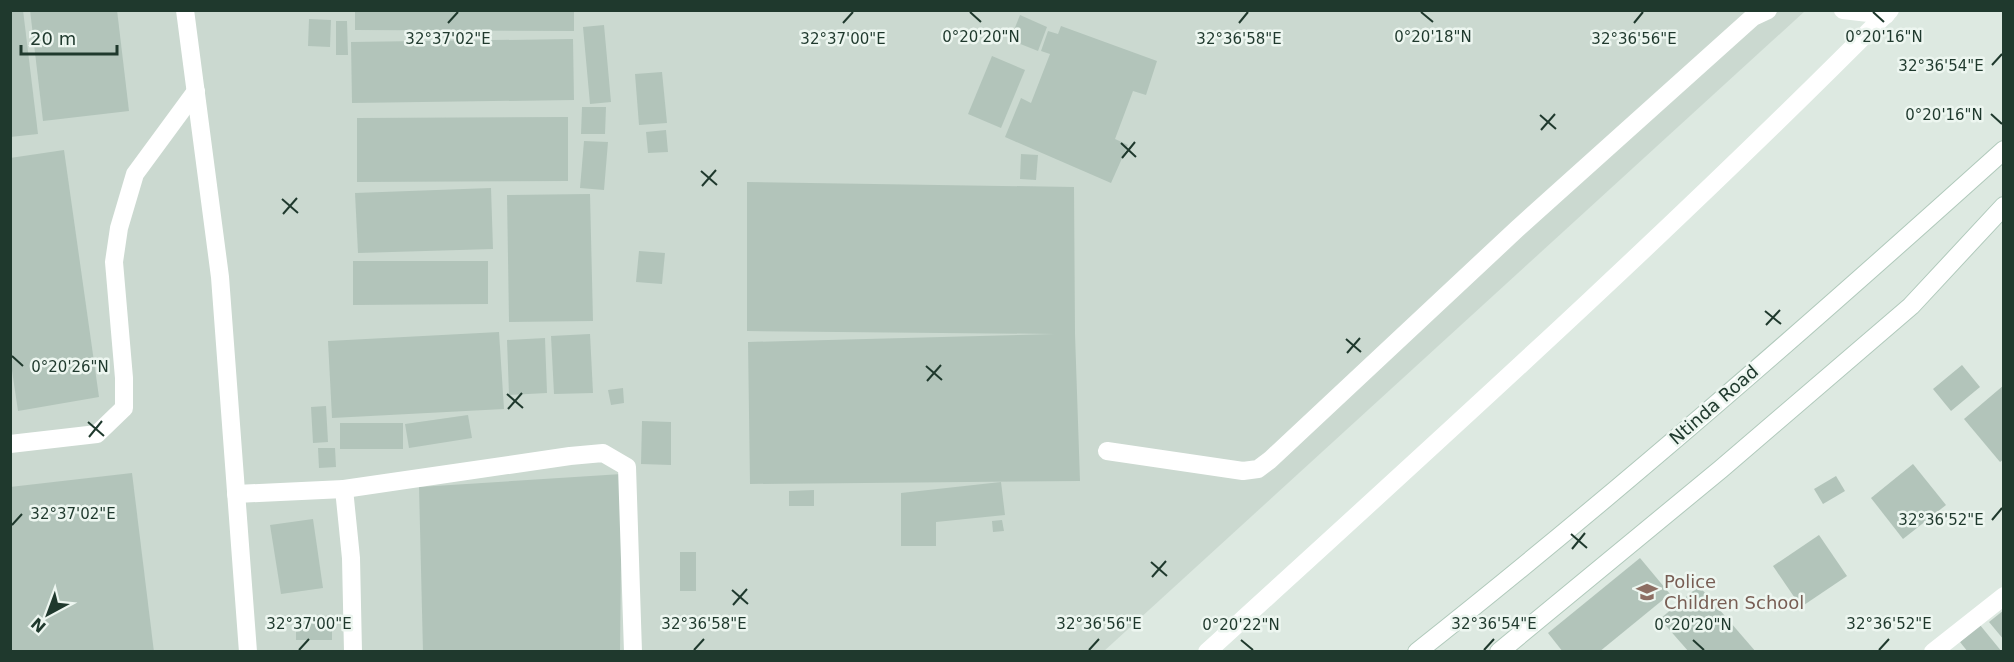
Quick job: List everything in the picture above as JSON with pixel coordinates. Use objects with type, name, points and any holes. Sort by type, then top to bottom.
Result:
[{"type":"main road","points":[[185,10],[220,278],[248,651]]},
{"type":"main road","points":[[1107,451],[1244,471],[1258,469],[1744,24],[1768,10]]},
{"type":"main road","points":[[1843,10],[1888,13]]},
{"type":"main road","points":[[1207,651],[1459,422],[1762,139],[1888,13]]},
{"type":"main road","points":[[10,444],[97,434],[124,408],[124,378],[114,262],[119,228],[135,174],[195,91]]},
{"type":"main road","name":"Ntinda Road","points":[[1417,651],[1667,446],[1848,290],[2004,150]]},
{"type":"main road","points":[[1499,651],[1721,469],[1911,306],[2004,206]]},
{"type":"main road","points":[[236,494],[344,489],[603,453],[627,467],[633,651]]},
{"type":"main road","points":[[344,489],[351,558],[353,651]]},
{"type":"main road","points":[[1933,651],[2004,596]]},
{"type":"shaded area","points":[[10,11],[1805,11],[1103,652],[11,651]]},
{"type":"building","points":[[10,10],[23,10],[38,134],[10,137]]},
{"type":"building","points":[[30,10],[117,10],[129,111],[43,121]]},
{"type":"building","points":[[355,10],[574,10],[574,31],[355,30]]},
{"type":"building","points":[[1020,15],[1047,27],[1038,51],[1010,40]]},
{"type":"building","points":[[309,19],[331,20],[330,47],[308,46]]},
{"type":"building","points":[[336,21],[347,21],[348,55],[336,55]]},
{"type":"building","points":[[604,25],[611,102],[590,104],[583,27]]},
{"type":"building","points":[[1061,26],[1157,61],[1146,95],[1133,91],[1115,139],[1128,145],[1111,183],[1005,137],[1021,98],[1031,103],[1050,54],[1041,51],[1048,31],[1058,34]]},
{"type":"building","points":[[573,39],[574,100],[352,103],[351,42]]},
{"type":"building","points":[[992,56],[1025,70],[1001,128],[968,114]]},
{"type":"building","points":[[662,72],[667,123],[639,125],[635,74]]},
{"type":"building","points":[[582,107],[606,107],[605,134],[581,134]]},
{"type":"building","points":[[568,117],[568,181],[357,182],[357,118]]},
{"type":"building","points":[[666,130],[668,152],[648,153],[646,132]]},
{"type":"building","points":[[584,141],[608,142],[604,190],[580,188]]},
{"type":"building","points":[[64,150],[99,397],[18,411],[10,357],[10,158]]},
{"type":"building","points":[[1021,154],[1038,155],[1036,180],[1020,179]]},
{"type":"building","points":[[747,182],[1074,187],[1075,334],[1080,481],[750,484],[748,342],[1055,334],[747,331]]},
{"type":"building","points":[[491,188],[493,249],[358,253],[355,193]]},
{"type":"building","points":[[590,194],[593,321],[509,322],[507,195]]},
{"type":"building","points":[[639,251],[665,253],[662,284],[636,282]]},
{"type":"building","points":[[353,261],[488,261],[488,304],[353,305]]},
{"type":"building","points":[[499,332],[504,409],[332,418],[328,341]]},
{"type":"building","points":[[590,334],[593,393],[554,394],[551,336]]},
{"type":"building","points":[[545,338],[547,393],[509,395],[507,340]]},
{"type":"building","points":[[1962,365],[1980,387],[1951,411],[1933,389]]},
{"type":"building","points":[[2004,385],[2004,459],[2000,462],[1964,419]]},
{"type":"building","points":[[623,388],[624,403],[611,405],[608,390]]},
{"type":"building","points":[[326,406],[328,442],[313,443],[311,407]]},
{"type":"building","points":[[468,415],[472,438],[409,448],[405,424]]},
{"type":"building","points":[[642,421],[671,422],[671,465],[641,464]]},
{"type":"building","points":[[340,423],[403,423],[403,449],[340,449]]},
{"type":"building","points":[[318,448],[335,448],[336,467],[319,468]]},
{"type":"building","points":[[1913,464],[1946,505],[1903,539],[1871,498]]},
{"type":"building","points":[[132,473],[154,652],[10,652],[10,487]]},
{"type":"building","points":[[622,474],[620,652],[423,652],[419,487]]},
{"type":"building","points":[[1836,476],[1845,491],[1823,504],[1814,489]]},
{"type":"building","points":[[1001,482],[1005,515],[936,522],[936,546],[901,546],[901,493]]},
{"type":"building","points":[[814,490],[814,506],[789,506],[789,491]]},
{"type":"building","points":[[313,519],[323,588],[281,594],[270,525]]},
{"type":"building","points":[[1002,520],[1004,531],[993,532],[992,521]]},
{"type":"building","points":[[1819,535],[1847,576],[1801,607],[1773,566]]},
{"type":"building","points":[[680,552],[696,552],[696,591],[680,591]]},
{"type":"building","points":[[1640,558],[1670,594],[1599,652],[1563,652],[1548,633]]},
{"type":"building","points":[[1699,586],[1756,652],[1689,652],[1660,619]]},
{"type":"building","points":[[2004,610],[2004,640],[1989,622]]},
{"type":"building","points":[[296,623],[332,623],[332,640],[296,640]]},
{"type":"building","points":[[1980,625],[2002,652],[1968,652],[1960,642]]},
{"type":"place","name":"Police Children School","points":[[1647,592]]}]
